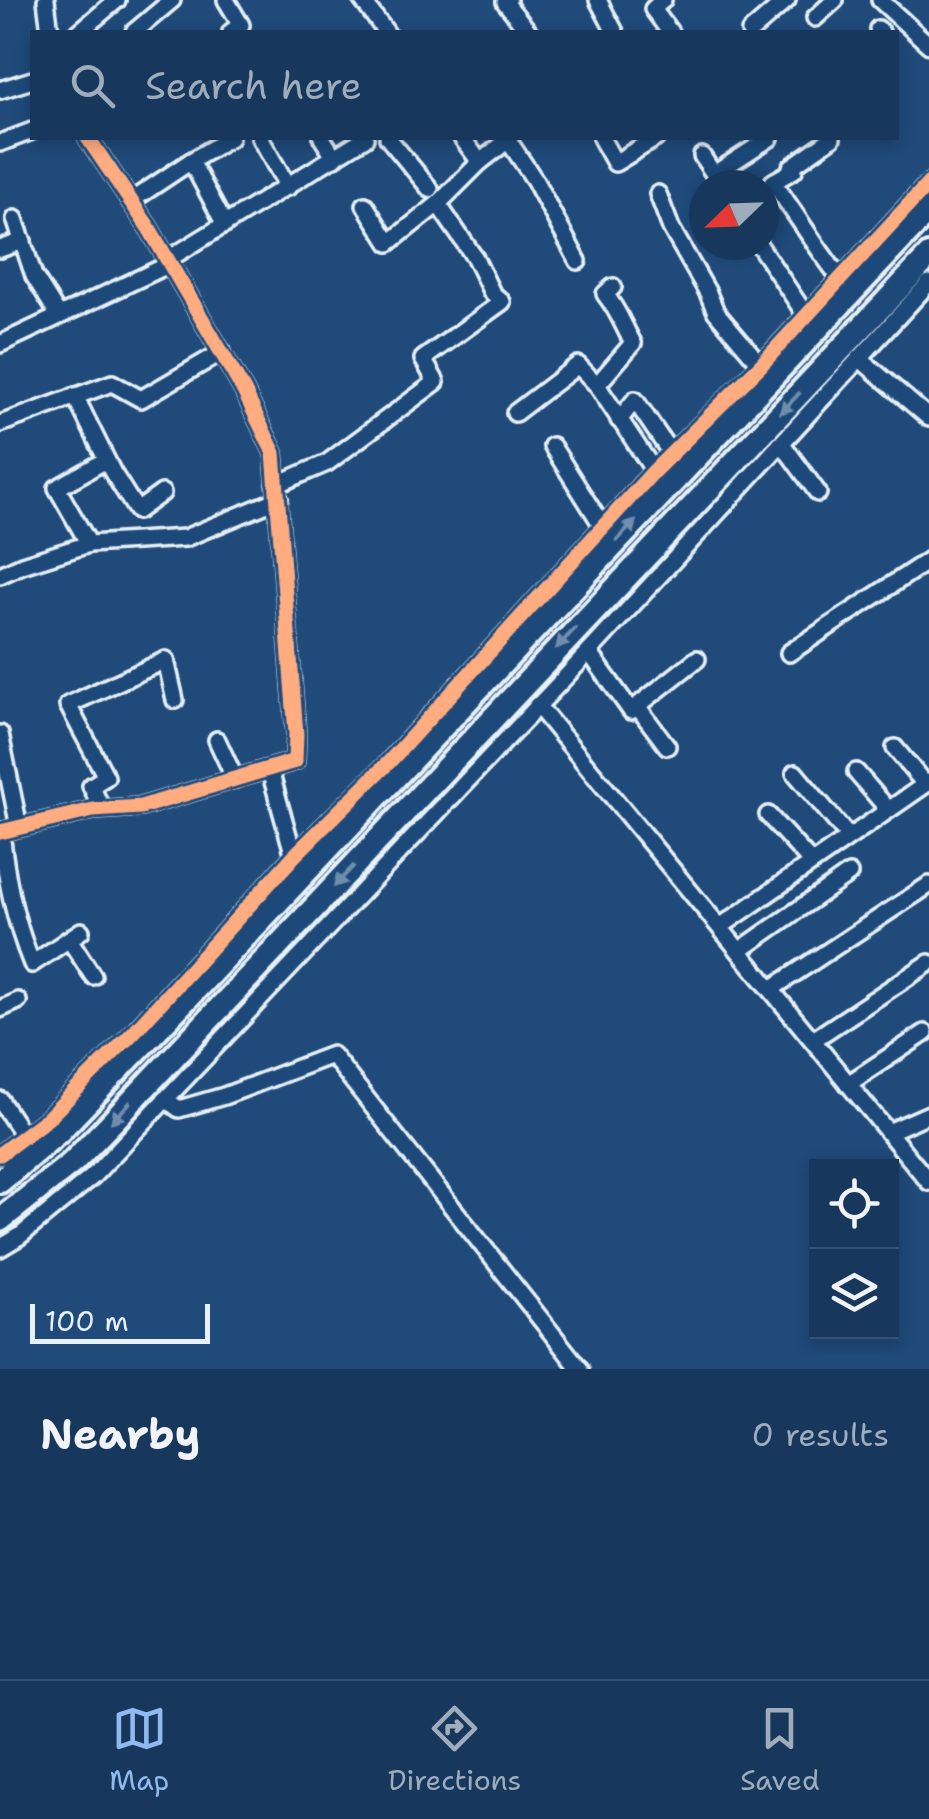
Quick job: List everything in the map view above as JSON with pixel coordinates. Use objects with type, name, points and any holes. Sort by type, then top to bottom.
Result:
[{"type":"highway","points":[[0,1181],[58,1132],[182,991],[567,580],[808,327],[929,210]]},
{"type":"highway","points":[[0,1220],[72,1163],[832,358],[900,299],[929,256]]},
{"type":"highway","points":[[808,327],[832,358]]},
{"type":"street","points":[[46,0],[50,30]]},
{"type":"street","points":[[81,30],[116,0]]},
{"type":"street","points":[[136,30],[172,0]]},
{"type":"street","points":[[226,0],[239,30]]},
{"type":"street","points":[[362,0],[384,30]]},
{"type":"street","points":[[508,0],[505,2],[526,30]]},
{"type":"street","points":[[598,0],[614,30]]},
{"type":"street","points":[[663,0],[653,9],[669,30]]},
{"type":"street","points":[[752,30],[788,0]]},
{"type":"street","points":[[815,18],[835,0]]},
{"type":"street","points":[[880,0],[929,45]]},
{"type":"street","points":[[0,90],[30,81]]},
{"type":"street","points":[[0,143],[30,132]]},
{"type":"street","points":[[91,140],[222,352],[262,422],[274,453],[296,734],[295,761],[270,771],[141,807],[102,809],[1,831],[18,932],[32,964],[75,935],[94,976]]},
{"type":"street","points":[[131,201],[227,140]]},
{"type":"street","points":[[261,140],[288,188]]},
{"type":"street","points":[[323,140],[335,158]]},
{"type":"street","points":[[0,344],[169,262],[363,140]]},
{"type":"street","points":[[390,140],[430,188]]},
{"type":"street","points":[[464,140],[480,162]]},
{"type":"street","points":[[365,205],[389,243],[508,140],[578,261]]},
{"type":"street","points":[[602,140],[615,163],[653,140]]},
{"type":"street","points":[[730,170],[767,140]]},
{"type":"street","points":[[829,140],[791,166],[794,170],[772,182],[840,278]]},
{"type":"street","points":[[702,156],[711,170]]},
{"type":"street","points":[[191,161],[226,225]]},
{"type":"street","points":[[0,1154],[76,1091],[182,991],[294,856],[567,580],[604,527],[654,471],[761,365],[808,327],[840,278],[929,183]]},
{"type":"street","points":[[658,194],[671,228],[716,312],[761,365]]},
{"type":"street","points":[[0,575],[89,544],[186,538],[278,492],[327,462],[436,382],[423,358],[502,302],[492,293],[475,258],[438,204]]},
{"type":"street","points":[[15,218],[34,276],[59,316]]},
{"type":"street","points":[[0,249],[23,241]]},
{"type":"street","points":[[767,260],[808,327]]},
{"type":"street","points":[[0,1248],[92,1177],[782,445],[858,358],[900,299],[929,283]]},
{"type":"street","points":[[597,385],[633,343],[622,326],[622,316],[605,294],[613,288]]},
{"type":"street","points":[[0,424],[112,382],[141,400],[222,352]]},
{"type":"street","points":[[858,358],[929,418]]},
{"type":"street","points":[[514,413],[578,365],[597,385],[654,471]]},
{"type":"street","points":[[75,396],[106,460],[137,511],[162,493]]},
{"type":"street","points":[[620,420],[636,400],[672,455]]},
{"type":"street","points":[[782,445],[818,493]]},
{"type":"street","points":[[552,446],[604,527]]},
{"type":"street","points":[[89,544],[57,488],[106,460]]},
{"type":"street","points":[[789,653],[922,564],[929,579]]},
{"type":"street","points":[[590,652],[631,711],[696,659]]},
{"type":"street","points":[[102,809],[91,786],[106,777],[68,705],[166,660],[174,700]]},
{"type":"street","points":[[538,705],[929,1182]]},
{"type":"street","points":[[637,706],[667,746]]},
{"type":"street","points":[[0,734],[19,827]]},
{"type":"street","points":[[217,740],[235,779]]},
{"type":"street","points":[[720,927],[926,782],[895,748]]},
{"type":"street","points":[[270,771],[294,856]]},
{"type":"street","points":[[856,772],[887,808]]},
{"type":"street","points":[[795,773],[848,836]]},
{"type":"street","points":[[768,815],[811,862]]},
{"type":"street","points":[[739,951],[848,874]]},
{"type":"street","points":[[771,989],[929,885]]},
{"type":"street","points":[[813,1040],[929,963]]},
{"type":"street","points":[[0,1008],[18,1001]]},
{"type":"street","points":[[848,1084],[925,1034]]},
{"type":"street","points":[[165,1099],[179,1109],[332,1055],[580,1369]]},
{"type":"street","points":[[0,1100],[24,1135]]},
{"type":"street","points":[[888,1132],[929,1114]]},
{"type":"cycle path","points":[[0,832],[93,810],[141,807],[295,761],[274,453],[244,391],[149,228],[89,140]]},
{"type":"cycle path","points":[[0,1154],[48,1118],[133,1033],[294,856],[389,762],[654,471],[761,365],[929,183]]}]
